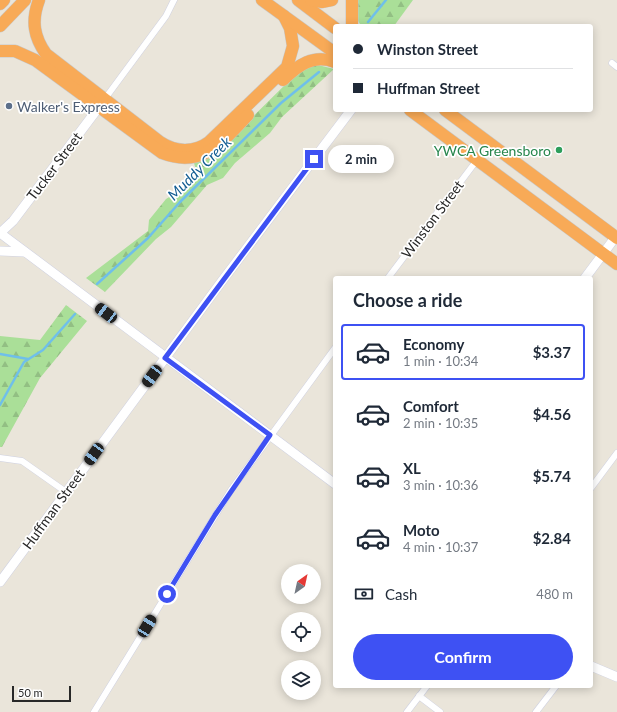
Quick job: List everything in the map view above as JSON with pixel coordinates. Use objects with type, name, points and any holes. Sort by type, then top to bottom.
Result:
[{"type":"highway","points":[[0,4],[4,0]]},
{"type":"highway","points":[[0,26],[25,0]]},
{"type":"highway","points":[[38,0],[34,30],[38,43],[46,54],[101,104],[162,153],[179,158],[188,158],[208,153],[216,147],[294,69],[302,63],[311,60],[333,62]]},
{"type":"highway","points":[[262,0],[333,52]]},
{"type":"highway","points":[[298,0],[333,26]]},
{"type":"highway","points":[[311,0],[322,2],[332,0]]},
{"type":"highway","points":[[352,0],[352,24]]},
{"type":"highway","points":[[0,50],[15,51],[35,60],[167,146],[182,150],[204,145],[287,67],[293,46],[290,28],[284,16]]},
{"type":"highway","points":[[413,112],[617,264]]},
{"type":"highway","points":[[448,112],[616,237]]},
{"type":"street","name":"Tucker Street","points":[[0,233],[12,221],[101,104],[166,16],[174,0]]},
{"type":"street","name":"Huffman Street","points":[[0,582],[165,358],[350,112]]},
{"type":"street","name":"Winston Street","points":[[390,276],[477,160]]},
{"type":"street","points":[[0,233],[333,482]]},
{"type":"street","points":[[586,276],[616,237]]},
{"type":"street","points":[[0,251],[25,252]]},
{"type":"street","points":[[94,712],[215,515],[270,435],[333,351]]},
{"type":"street","points":[[593,485],[617,453]]},
{"type":"street","points":[[0,458],[22,461],[66,492]]},
{"type":"street","points":[[593,667],[615,674]]},
{"type":"street","points":[[407,712],[425,688]]},
{"type":"street","points":[[536,712],[554,688]]},
{"type":"street","points":[[419,696],[440,712]]},
{"type":"green space","points":[[358,0],[413,0],[395,24],[360,24],[357,19]]},
{"type":"green space","points":[[318,65],[333,70],[282,117],[270,133],[235,163],[223,178],[207,185],[171,227],[156,239],[105,292],[86,278],[148,231],[149,220],[166,199],[182,189],[196,170],[194,163],[213,156],[300,70],[308,66]]},
{"type":"green space","points":[[66,305],[87,321],[40,378],[2,447],[0,447],[0,336],[40,340]]},
{"type":"waterway","name":"Muddy Creek","points":[[368,22],[386,0]]},
{"type":"waterway","name":"Muddy Creek","points":[[97,284],[148,238],[180,202],[281,103],[319,72]]},
{"type":"waterway","name":"Muddy Creek","points":[[0,405],[24,362],[43,350],[75,314]]},
{"type":"waterway","name":"Muddy Creek","points":[[0,354],[28,359]]},
{"type":"place","name":"Walker's Express","points":[[9,106]]},
{"type":"place","name":"YWCA Greensboro","points":[[559,150]]},
{"type":"route","points":[[167,594],[231,490],[270,435],[165,358],[314,159]]}]
